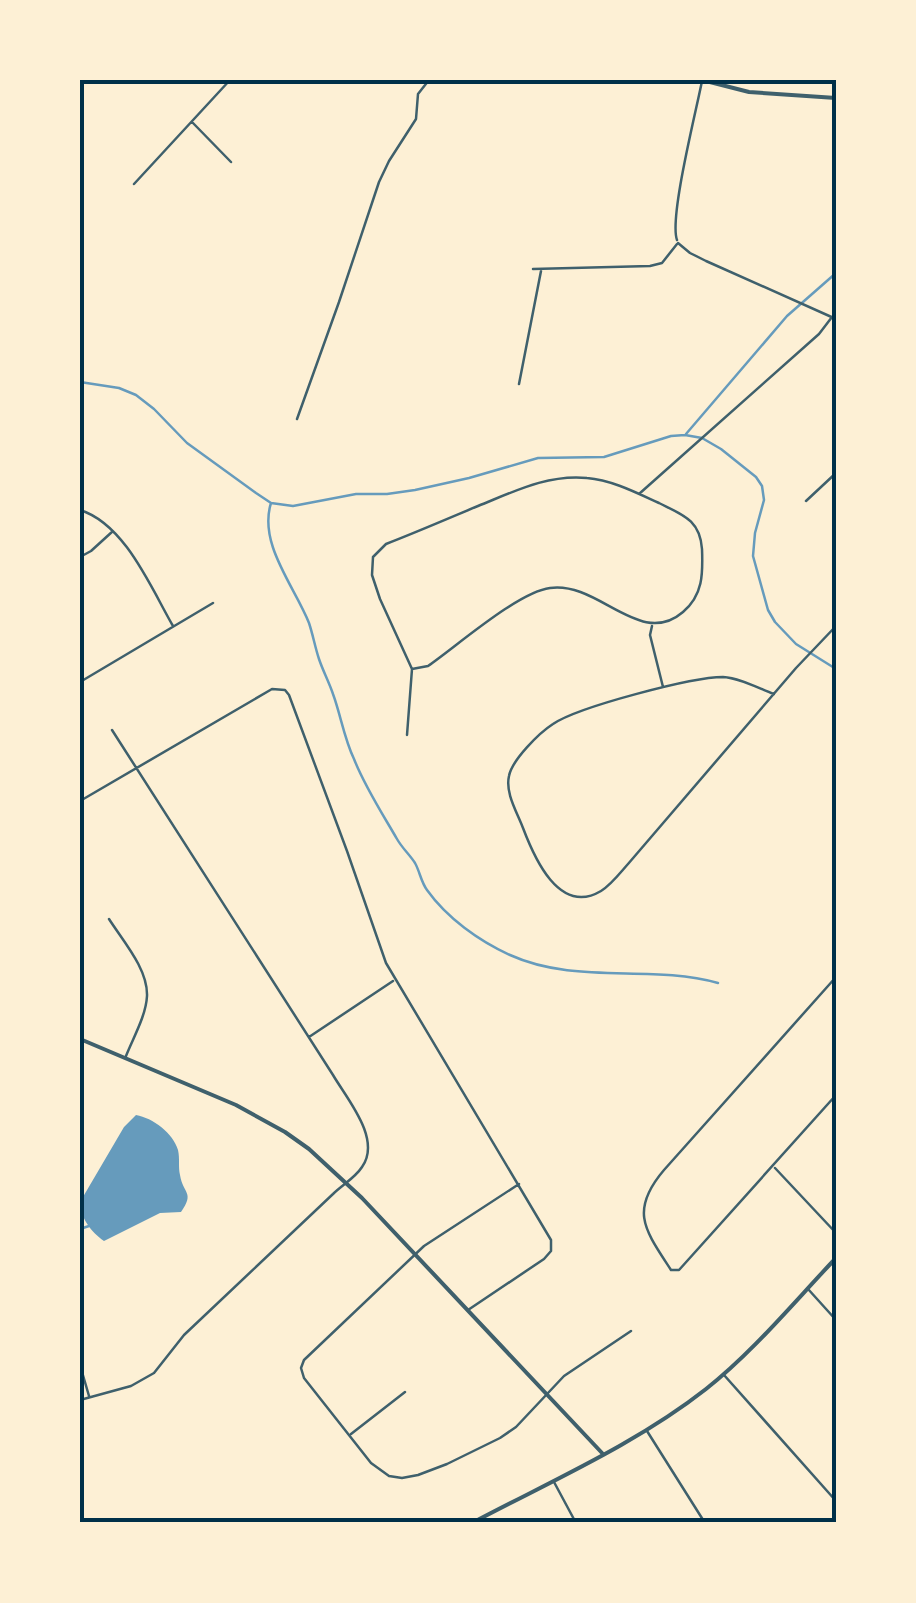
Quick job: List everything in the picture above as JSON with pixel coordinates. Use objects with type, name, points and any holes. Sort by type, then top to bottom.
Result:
[{"type":"street","points":[[134,184],[230,80]]},
{"type":"street","points":[[297,420],[379,182],[416,119],[418,94],[429,80]]},
{"type":"street","points":[[639,494],[834,318],[706,261],[678,242],[674,230],[677,206],[702,80],[749,92],[836,98]]},
{"type":"street","points":[[191,121],[231,162]]},
{"type":"street","points":[[532,270],[650,266],[662,263],[678,242]]},
{"type":"street","points":[[519,384],[542,269]]},
{"type":"street","points":[[806,501],[836,472]]},
{"type":"street","points":[[407,735],[412,670],[372,575],[373,557],[386,544],[523,487],[552,479],[593,478],[639,494],[690,520],[698,530],[702,546],[701,586],[695,600],[671,621],[652,625],[584,594],[548,588],[515,603],[428,666],[412,670]]},
{"type":"street","points":[[80,510],[100,520],[128,550],[174,626]]},
{"type":"street","points":[[80,558],[113,532]]},
{"type":"street","points":[[80,682],[213,603]]},
{"type":"street","points":[[652,625],[650,635],[664,688]]},
{"type":"street","points":[[774,694],[730,678],[712,678],[584,710],[556,722],[534,740],[511,770],[509,789],[526,837],[548,878],[562,890],[584,896],[609,885],[836,626]]},
{"type":"street","points":[[80,801],[272,689],[285,690],[348,850],[386,963],[548,1234],[551,1250],[544,1259],[466,1311]]},
{"type":"street","points":[[80,1400],[131,1386],[154,1373],[184,1335],[365,1164],[369,1151],[360,1120],[112,730]]},
{"type":"street","points":[[109,919],[146,985],[146,1002],[126,1058]]},
{"type":"street","points":[[836,977],[651,1185],[644,1202],[644,1216],[671,1270],[680,1270],[836,1095]]},
{"type":"street","points":[[309,1037],[395,980]]},
{"type":"street","points":[[80,1038],[236,1105],[309,1149],[346,1182],[603,1454]]},
{"type":"street","points":[[773,1166],[836,1232]]},
{"type":"street","points":[[518,1184],[414,1255],[308,1355],[301,1368],[304,1378],[372,1463],[384,1474],[402,1478],[447,1464],[510,1432],[575,1368],[631,1331]]},
{"type":"street","points":[[472,1523],[680,1408],[723,1374],[836,1258]]},
{"type":"street","points":[[807,1288],[836,1320]]},
{"type":"street","points":[[80,1365],[89,1398]]},
{"type":"street","points":[[723,1374],[836,1501]]},
{"type":"street","points":[[350,1435],[405,1392]]},
{"type":"street","points":[[646,1430],[705,1523]]},
{"type":"street","points":[[553,1480],[576,1523]]},
{"type":"water","points":[[136,1115],[162,1127],[172,1138],[179,1153],[187,1200],[181,1212],[160,1213],[104,1241],[87,1224],[80,1202],[124,1127]]},
{"type":"waterway","points":[[686,434],[787,316],[836,273]]},
{"type":"waterway","points":[[80,382],[136,395],[187,443],[256,493],[271,503],[293,506],[356,494],[415,490],[538,458],[604,457],[671,436],[702,438],[721,449],[762,486],[764,500],[753,556],[768,610],[796,644],[836,669]]},
{"type":"waterway","points":[[271,503],[269,534],[309,623],[351,751],[368,790],[415,863],[425,887],[444,910],[487,943],[535,964],[718,983]]},
{"type":"waterway","points":[[80,1229],[92,1225]]}]
